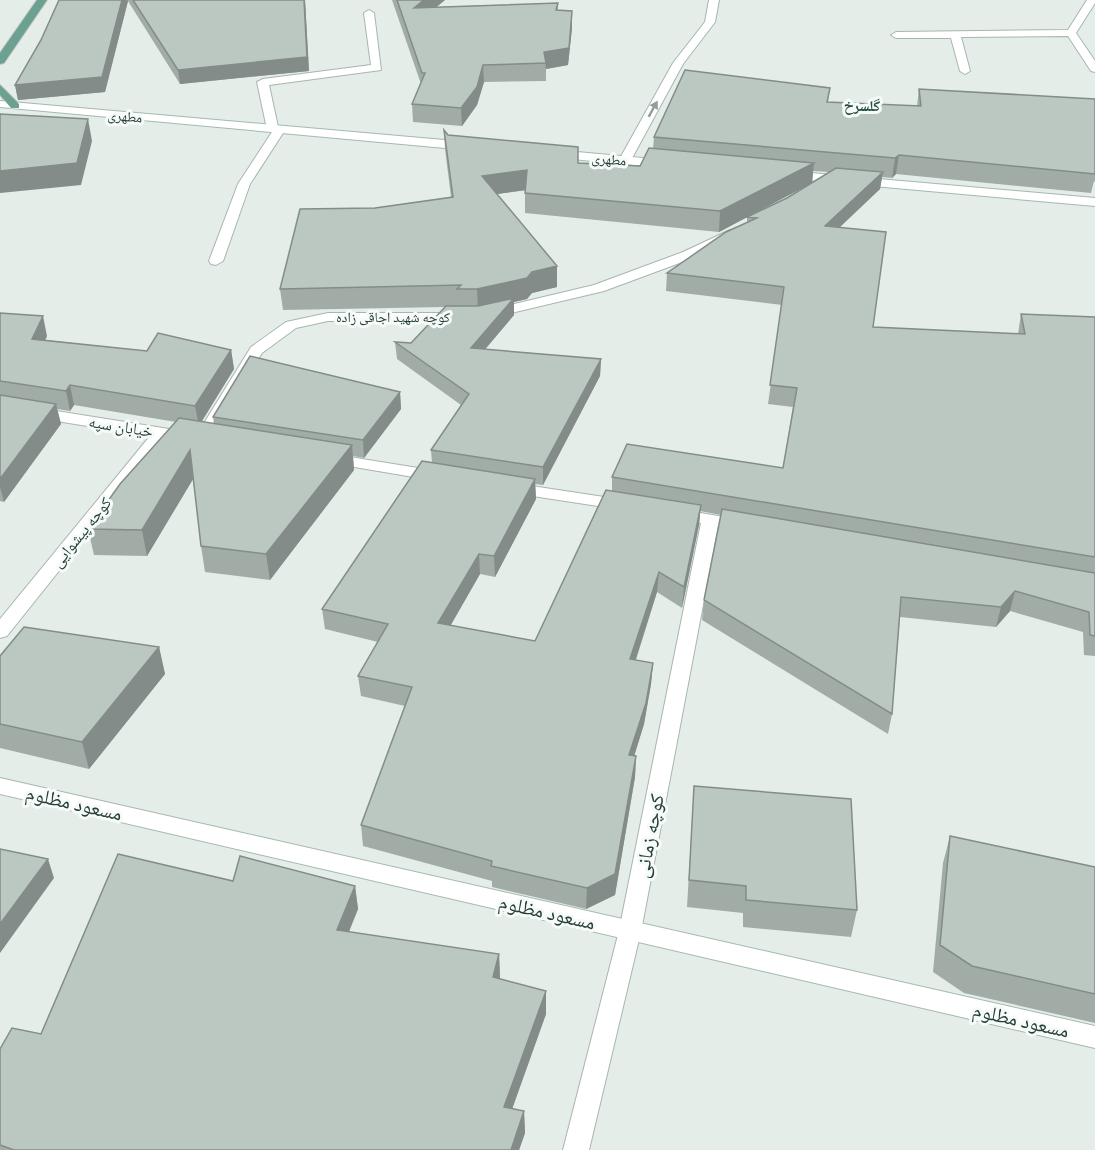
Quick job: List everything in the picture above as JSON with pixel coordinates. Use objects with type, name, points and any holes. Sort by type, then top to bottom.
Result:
[{"type":"main road","points":[[0,61],[42,0]]},
{"type":"main road","points":[[0,88],[15,106]]},
{"type":"street","points":[[625,160],[678,63],[710,22],[714,0]]},
{"type":"street","points":[[1071,33],[1092,0]]},
{"type":"street","points":[[216,261],[244,184],[276,129],[263,82],[377,68],[369,13]]},
{"type":"street","points":[[896,35],[1071,33]]},
{"type":"street","points":[[1071,33],[1095,69]]},
{"type":"street","points":[[956,34],[965,71]]},
{"type":"street","name":"مطهری","points":[[0,104],[482,148]]},
{"type":"street","name":"مطهری","points":[[541,153],[682,166]]},
{"type":"street","points":[[773,174],[1095,202]]},
{"type":"street","points":[[810,191],[830,179]]},
{"type":"street","name":"کوچه شهید اجاقی زاده","points":[[208,440],[256,350],[291,325],[328,317],[478,317],[599,288],[688,255],[748,225]]},
{"type":"street","name":"خیابان سپه","points":[[0,408],[208,440]]},
{"type":"street","name":"کوچه پیشوایی","points":[[0,632],[161,433]]},
{"type":"street","points":[[309,456],[451,478]]},
{"type":"street","points":[[498,486],[640,508]]},
{"type":"street","points":[[664,512],[758,527]]},
{"type":"street","name":"کوچه زمانی","points":[[576,1150],[630,931],[711,519]]},
{"type":"street","name":"مسعود مظلوم","points":[[0,786],[1095,1037]]},
{"type":"building","points":[[59,0],[122,0],[102,77],[15,85],[41,40]]},
{"type":"building","points":[[133,0],[304,0],[307,57],[178,70]]},
{"type":"building","points":[[397,0],[424,0],[414,8],[558,3],[556,10],[572,11],[569,48],[544,52],[546,63],[483,65],[477,87],[461,108],[412,104],[425,73],[422,73]]},
{"type":"building","points":[[685,70],[830,88],[827,102],[921,106],[919,89],[1095,99],[1095,174],[899,155],[895,158],[654,137]]},
{"type":"building","points":[[0,114],[88,119],[77,163],[0,171]]},
{"type":"building","points":[[444,130],[448,135],[578,147],[578,163],[640,166],[649,148],[814,163],[720,211],[525,193],[527,170],[482,176],[557,266],[532,272],[527,278],[477,289],[457,289],[461,285],[280,289],[300,209],[375,208],[453,197]]},
{"type":"building","points":[[836,168],[883,172],[825,226],[886,232],[873,327],[1025,334],[1021,314],[1095,317],[1095,557],[612,477],[627,444],[783,468],[797,388],[770,385],[784,287],[667,273],[726,232],[757,218],[747,217],[787,198]]},
{"type":"building","points":[[514,298],[471,348],[601,359],[543,467],[431,450],[469,394],[395,342],[411,343],[446,306],[478,306]]},
{"type":"building","points":[[0,313],[43,316],[32,339],[147,351],[158,333],[231,350],[195,406],[70,385],[66,391],[0,381]]},
{"type":"building","points":[[250,356],[400,392],[363,440],[213,417]]},
{"type":"building","points":[[0,395],[56,404],[0,479]]},
{"type":"building","points":[[179,418],[352,445],[266,554],[201,546],[190,450],[142,530],[88,529],[120,484]]},
{"type":"building","points":[[422,461],[535,479],[494,556],[479,554],[438,623],[535,641],[606,490],[701,505],[684,587],[659,572],[630,659],[653,663],[646,703],[629,755],[636,756],[615,874],[587,888],[491,866],[492,861],[361,825],[412,687],[358,676],[388,624],[322,609]]},
{"type":"building","points":[[722,509],[1095,573],[1095,636],[1090,635],[1089,612],[1015,591],[1001,607],[901,597],[892,714],[704,600]]},
{"type":"building","points":[[24,627],[159,647],[82,742],[0,724],[0,656]]},
{"type":"building","points":[[694,786],[851,799],[857,910],[746,900],[746,886],[689,880]]},
{"type":"building","points":[[950,836],[1095,867],[1095,994],[972,966],[940,945]]},
{"type":"building","points":[[0,849],[48,859],[0,924]]},
{"type":"building","points":[[118,854],[233,881],[240,856],[355,886],[337,930],[499,954],[493,977],[546,991],[504,1107],[524,1111],[511,1150],[14,1150],[0,1145],[0,1049],[12,1028],[41,1034]]},
{"type":"district","name":"گلسرخ","points":[[862,105]]}]
